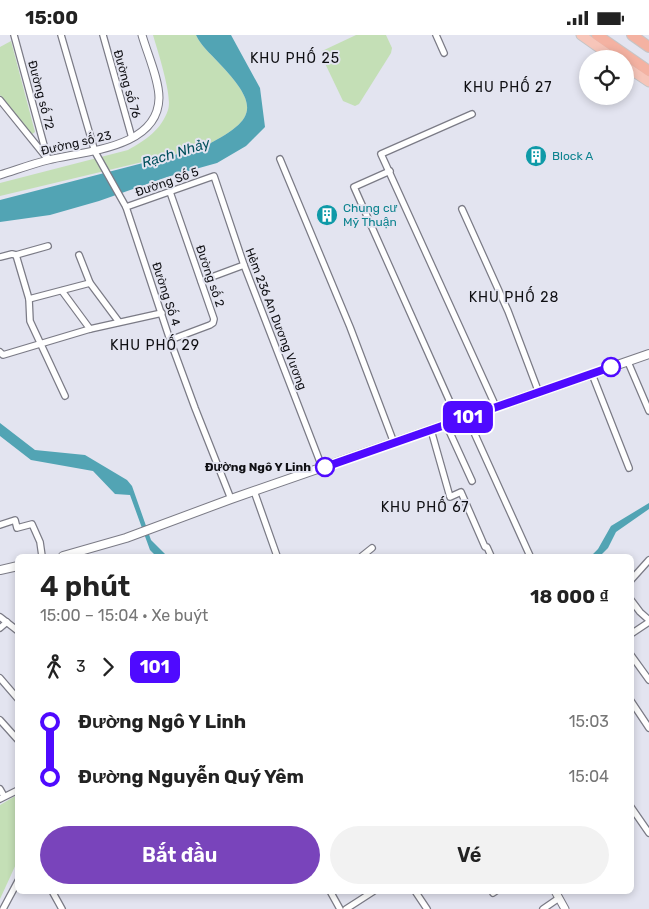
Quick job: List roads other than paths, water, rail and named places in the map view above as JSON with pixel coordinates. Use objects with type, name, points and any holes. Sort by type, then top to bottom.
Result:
[{"type":"highway","points":[[597,35],[649,71]]},
{"type":"highway","points":[[632,35],[649,47]]},
{"type":"main road","points":[[581,35],[602,50]]},
{"type":"main road","points":[[634,72],[649,82]]},
{"type":"main road","points":[[78,554],[649,354]]},
{"type":"main road","points":[[0,570],[15,567]]},
{"type":"street","name":"Đường số 72","points":[[14,35],[48,160]]},
{"type":"street","name":"Đường Số 4","points":[[61,35],[95,152],[125,204],[170,340],[231,499]]},
{"type":"street","name":"Đường số 76","points":[[103,35],[132,138]]},
{"type":"street","name":"Đường số 23","points":[[0,175],[48,160],[95,152],[132,138],[143,129],[152,118],[159,102],[157,84],[142,35]]},
{"type":"street","points":[[436,35],[444,53]]},
{"type":"street","points":[[0,100],[48,160]]},
{"type":"street","points":[[472,114],[381,154],[496,407]]},
{"type":"street","points":[[280,159],[350,327],[394,443]]},
{"type":"street","points":[[390,171],[354,187],[458,420]]},
{"type":"street","name":"Đường Số 5","points":[[125,204],[170,192],[214,176]]},
{"type":"street","name":"Hẻm 236 An Dương Vương","points":[[214,176],[244,265],[322,467]]},
{"type":"street","name":"Đường số 2","points":[[170,192],[214,319],[213,323],[170,340]]},
{"type":"street","points":[[462,209],[508,311],[539,393]]},
{"type":"street","points":[[0,257],[16,255],[48,246]]},
{"type":"street","points":[[16,255],[29,299],[30,321],[65,396]]},
{"type":"street","points":[[79,255],[90,283],[119,322]]},
{"type":"street","points":[[201,281],[244,265]]},
{"type":"street","points":[[29,299],[90,283]]},
{"type":"street","points":[[62,291],[90,329]]},
{"type":"street","points":[[0,352],[3,355],[90,329],[162,313]]},
{"type":"street","points":[[628,362],[649,411]]},
{"type":"street","points":[[592,374],[630,468]]},
{"type":"street","points":[[467,417],[529,554]]},
{"type":"street","points":[[446,424],[472,481]]},
{"type":"street","points":[[431,429],[450,497],[461,492],[485,547],[487,547],[490,554]]},
{"type":"street","points":[[254,491],[276,554]]},
{"type":"street","points":[[0,525],[15,520],[17,528],[32,524],[40,542],[42,554]]},
{"type":"street","points":[[364,554],[372,548]]},
{"type":"street","points":[[634,577],[649,560]]},
{"type":"street","points":[[634,604],[649,621],[634,632]]},
{"type":"street","points":[[0,617],[15,629]]},
{"type":"street","points":[[0,628],[7,622]]},
{"type":"street","points":[[634,659],[649,680]]},
{"type":"street","points":[[0,679],[15,696]]},
{"type":"street","points":[[634,706],[649,728]]},
{"type":"street","points":[[0,720],[15,738]]},
{"type":"street","points":[[0,789],[2,797],[15,791]]},
{"type":"street","points":[[634,811],[649,833]]},
{"type":"street","points":[[3,909],[15,887]]},
{"type":"street","points":[[54,894],[62,909]]},
{"type":"street","points":[[332,894],[340,909]]},
{"type":"street","points":[[346,909],[369,894]]},
{"type":"street","points":[[417,894],[427,909]]},
{"type":"street","points":[[543,909],[557,895],[565,909]]},
{"type":"water","points":[[196,35],[231,35],[260,88],[265,127],[246,146],[217,163],[167,177],[99,201],[50,215],[0,222],[0,200],[201,148],[233,129],[242,121],[247,112],[242,91],[203,46]]},
{"type":"water","points":[[0,423],[35,450],[85,455],[127,480],[132,486],[151,540],[165,554],[154,554],[150,550],[130,495],[115,494],[93,471],[31,460],[0,436]]},
{"type":"water","points":[[649,503],[649,509],[616,532],[608,548],[602,554],[593,554],[598,549],[611,526]]},
{"type":"place","name":"Block A","points":[[536,156]]},
{"type":"place","name":"Chung cư Mỹ Thuận","points":[[327,215]]},
{"type":"place","name":"Đường Ngô Y Linh","points":[[325,467]]},
{"type":"district","name":"KHU PHỐ 25","points":[[295,58]]},
{"type":"district","name":"KHU PHỐ 27","points":[[508,87]]},
{"type":"district","name":"KHU PHỐ 28","points":[[514,297]]},
{"type":"district","name":"KHU PHỐ 29","points":[[155,345]]},
{"type":"district","name":"KHU PHỐ 67","points":[[425,507]]},
{"type":"water label","name":"Rạch Nhảy","points":[[176,153]]}]
